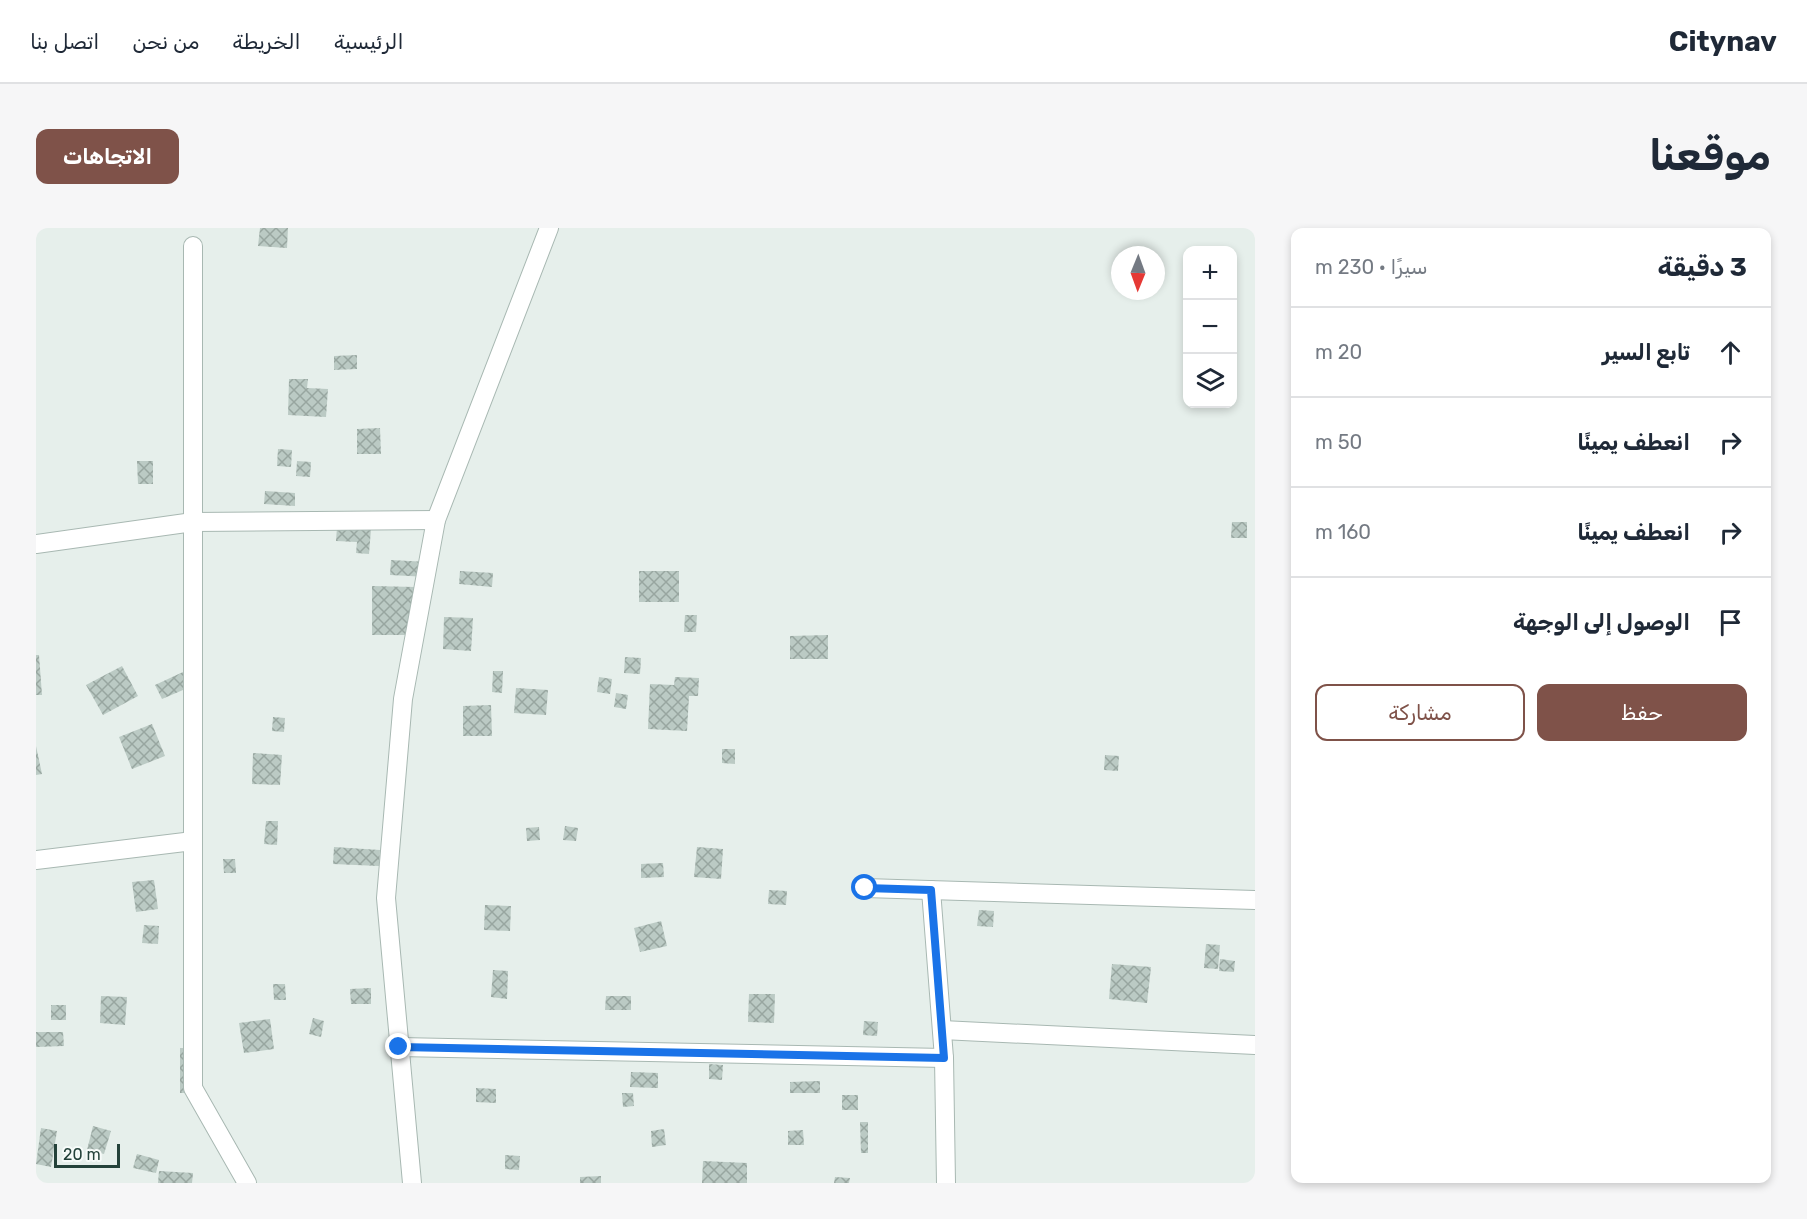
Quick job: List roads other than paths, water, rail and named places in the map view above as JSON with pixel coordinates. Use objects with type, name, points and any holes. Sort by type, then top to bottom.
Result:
[{"type":"street","points":[[412,1183],[386,898],[403,699],[436,520],[549,228]]},
{"type":"street","points":[[193,246],[194,1088],[248,1183]]},
{"type":"street","points":[[36,544],[193,522],[436,520]]},
{"type":"street","points":[[36,860],[193,841]]},
{"type":"street","points":[[865,888],[1255,900]]},
{"type":"street","points":[[931,890],[944,1058],[945,1183],[957,1183]]},
{"type":"street","points":[[942,1030],[1255,1045]]},
{"type":"street","points":[[399,1047],[944,1058]]}]
